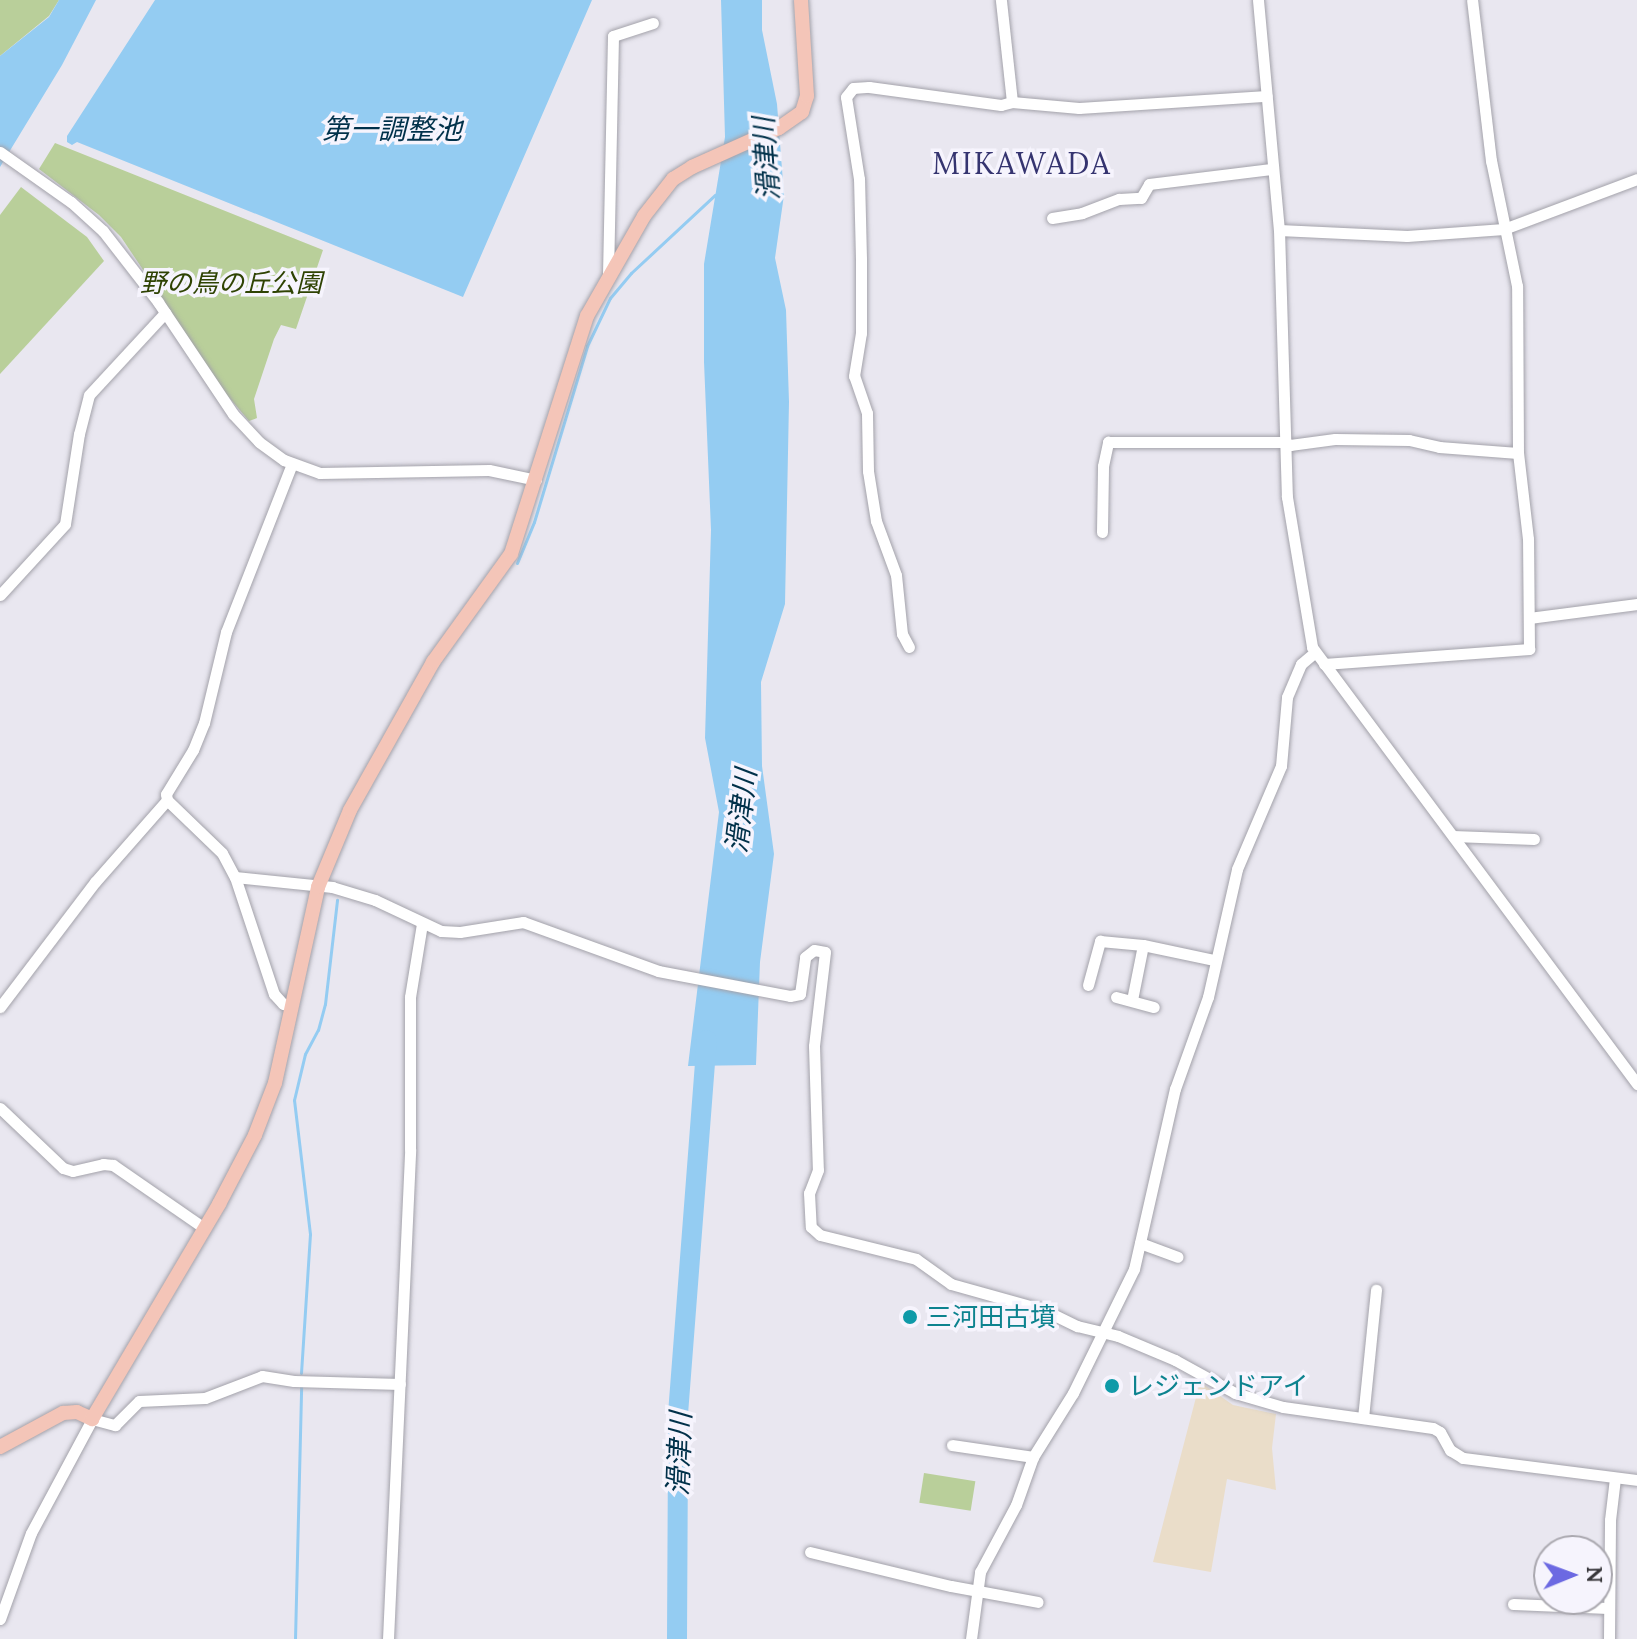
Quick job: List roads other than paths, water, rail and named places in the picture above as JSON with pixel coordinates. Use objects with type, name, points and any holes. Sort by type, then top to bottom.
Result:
[{"type":"main road","points":[[0,1447],[63,1413],[77,1412],[92,1419],[204,1228],[266,1107],[318,887],[350,810],[433,662],[511,554],[576,346],[608,275],[657,197],[682,172],[798,115],[805,107],[807,96],[801,0]]},
{"type":"street","points":[[1001,0],[1012,102]]},
{"type":"street","points":[[1258,0],[1271,169],[1279,230],[1287,497],[1314,653],[1637,1084]]},
{"type":"street","points":[[1324,664],[1529,649],[1528,539],[1518,453],[1517,286],[1489,144],[1472,0]]},
{"type":"street","points":[[608,275],[613,36],[653,23]]},
{"type":"street","points":[[909,647],[902,634],[896,575],[876,521],[868,471],[866,407],[854,376],[861,333],[861,259],[859,179],[846,97],[848,90],[869,87],[1001,105],[1012,102],[1079,108],[1267,96]]},
{"type":"street","points":[[0,152],[103,231],[245,428],[292,464],[320,473],[348,475],[489,470],[536,480]]},
{"type":"street","points":[[1052,218],[1082,213],[1119,199],[1141,198],[1149,184],[1271,169]]},
{"type":"street","points":[[1279,230],[1407,236],[1504,229],[1637,179]]},
{"type":"street","points":[[0,595],[65,524],[79,434],[89,395],[165,313]]},
{"type":"street","points":[[1102,532],[1103,466],[1108,442],[1285,442],[1290,445],[1335,439],[1409,440],[1439,447],[1518,453]]},
{"type":"street","points":[[291,1006],[283,1004],[274,994],[235,877],[222,853],[167,800],[166,794],[193,750],[204,723],[226,632],[292,464]]},
{"type":"street","points":[[1529,618],[1637,604]]},
{"type":"street","points":[[971,1639],[980,1572],[1016,1505],[1033,1457],[1073,1393],[1134,1269],[1175,1089],[1196,1036],[1237,869],[1281,766],[1290,686],[1305,657],[1314,653]]},
{"type":"street","points":[[0,1007],[95,882],[167,800]]},
{"type":"street","points":[[1453,836],[1534,839]]},
{"type":"street","points":[[235,877],[332,887],[375,900],[422,924],[450,932],[523,922],[658,971],[790,996],[800,994],[805,957],[814,950],[825,952],[814,1046],[820,1139],[818,1170],[809,1193],[811,1227],[815,1232],[825,1238],[916,1259],[951,1284],[1044,1310],[1175,1360],[1235,1393],[1283,1407],[1433,1428],[1440,1432],[1450,1450],[1463,1458],[1637,1480]]},
{"type":"street","points":[[388,1639],[410,1149],[410,997],[422,924]]},
{"type":"street","points":[[1088,985],[1100,941],[1143,945],[1214,960]]},
{"type":"street","points":[[1132,1000],[1143,945]]},
{"type":"street","points":[[1116,997],[1154,1007]]},
{"type":"street","points":[[0,1108],[63,1168],[73,1171],[92,1165],[113,1165],[204,1228]]},
{"type":"street","points":[[1140,1243],[1178,1257]]},
{"type":"street","points":[[1363,1418],[1376,1290]]},
{"type":"street","points":[[0,1619],[31,1533],[92,1419],[115,1425],[139,1401],[205,1398],[262,1376],[400,1384]]},
{"type":"street","points":[[952,1445],[1033,1457]]},
{"type":"street","points":[[1610,1535],[1615,1478]]},
{"type":"street","points":[[810,1552],[976,1591],[1038,1602]]},
{"type":"street","points":[[1513,1604],[1533,1605]]},
{"type":"street","points":[[1608,1615],[1609,1639]]},
{"type":"water","points":[[59,0],[96,0],[62,65],[0,167],[0,56],[49,17]]},
{"type":"water","name":"第一調整池","points":[[155,0],[592,0],[463,297],[77,142],[72,145],[67,142],[67,136]]},
{"type":"water","points":[[721,0],[762,0],[762,30],[777,104],[784,195],[775,258],[786,310],[789,402],[785,604],[761,682],[762,766],[774,854],[760,962],[756,1065],[688,1066],[719,812],[705,738],[711,530],[704,362],[704,264],[725,137]]},
{"type":"waterway","points":[[517,563],[534,522],[587,346],[610,298],[631,273],[715,195]]},
{"type":"waterway","points":[[301,1373],[310,1234],[294,1100],[305,1054],[318,1030],[325,1004],[337,900]]},
{"type":"waterway","name":"滑津川","points":[[677,1639],[678,1414],[707,1040]]},
{"type":"waterway","points":[[295,1639],[301,1387]]},
{"type":"place","name":"三河田古墳","points":[[910,1317]]},
{"type":"place","name":"レジェンドアイ","points":[[1112,1386]]},
{"type":"district","name":"MIKAWADA","points":[[1022,163]]},
{"type":"park label","name":"野の鳥の丘公園","points":[[231,283]]}]
